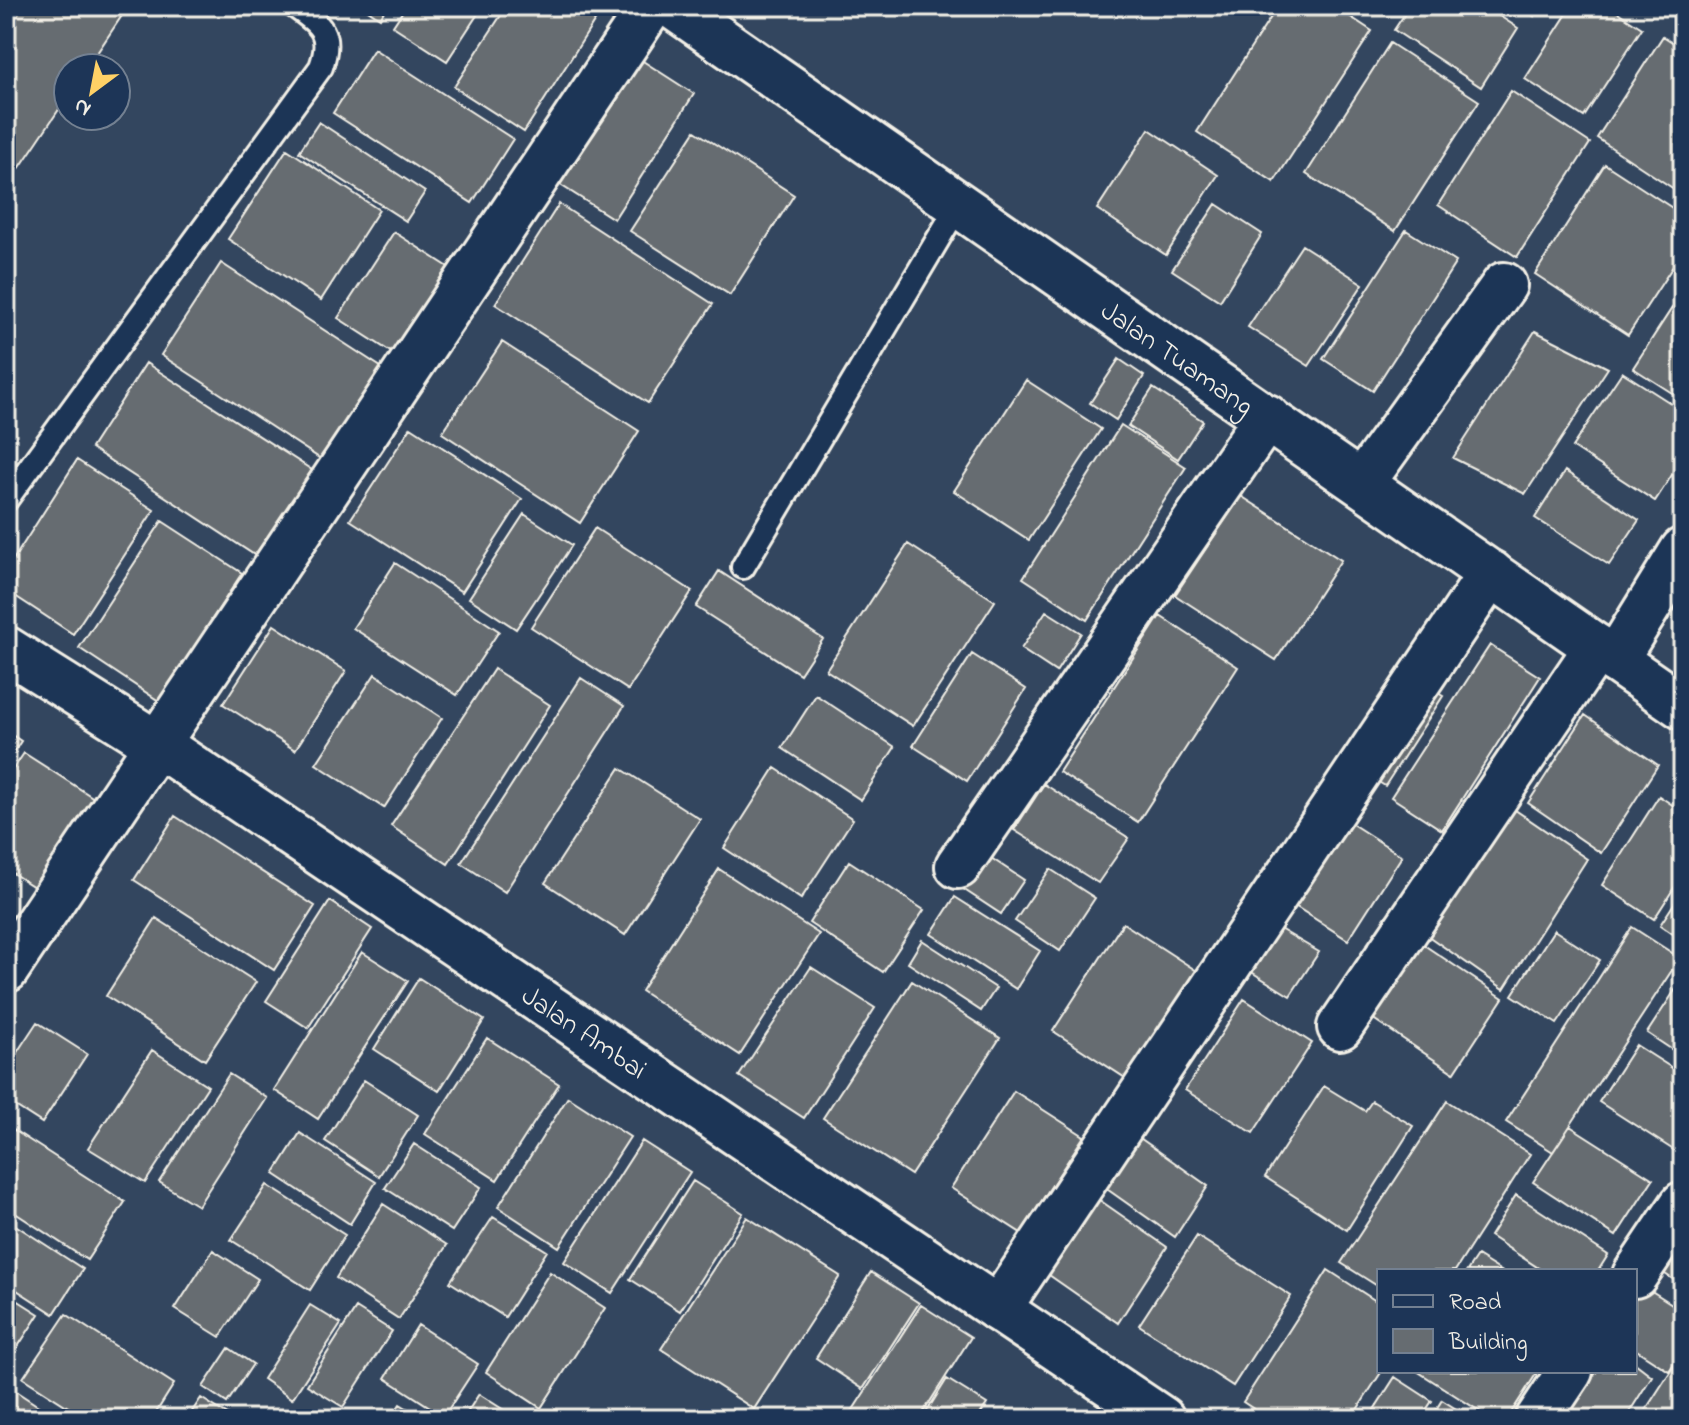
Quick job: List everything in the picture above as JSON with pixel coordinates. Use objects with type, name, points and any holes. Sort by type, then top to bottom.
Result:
[{"type":"street","points":[[6,970],[651,6]]},
{"type":"street","name":"Jalan Tuamang","points":[[672,6],[1683,707]]},
{"type":"street","points":[[1362,483],[1504,285]]},
{"type":"street","points":[[958,866],[1267,417]]},
{"type":"street","points":[[1340,1027],[1683,550]]},
{"type":"street","points":[[998,1309],[1491,573]]},
{"type":"street","name":"Jalan Ambai","points":[[6,649],[159,745],[1162,1419]]},
{"type":"street","points":[[1637,1272],[1683,1204]]},
{"type":"street","points":[[1538,1419],[1569,1373]]},
{"type":"lane","points":[[6,500],[321,67],[327,50],[324,33],[294,6]]},
{"type":"lane","points":[[743,567],[959,204]]},
{"type":"building","points":[[6,6],[111,6],[123,14],[98,52],[52,52],[52,120],[6,188]]},
{"type":"building","points":[[362,6],[387,6],[380,18]]},
{"type":"building","points":[[406,6],[483,6],[447,61],[393,26]]},
{"type":"building","points":[[507,6],[603,8],[524,132],[454,87]]},
{"type":"building","points":[[1278,6],[1334,6],[1372,31],[1274,182],[1197,132]]},
{"type":"building","points":[[1410,6],[1484,6],[1518,28],[1481,87],[1394,30]]},
{"type":"building","points":[[1518,6],[1540,6],[1534,16]]},
{"type":"building","points":[[1572,6],[1608,6],[1642,28],[1584,117],[1525,79]]},
{"type":"building","points":[[1663,36],[1683,49],[1683,195],[1597,138]]},
{"type":"building","points":[[1390,43],[1479,101],[1395,231],[1306,174]]},
{"type":"building","points":[[374,49],[513,139],[472,203],[333,113]]},
{"type":"building","points":[[632,54],[694,94],[614,219],[551,179]]},
{"type":"building","points":[[1511,91],[1590,143],[1517,257],[1438,205]]},
{"type":"building","points":[[319,122],[425,192],[406,221],[299,152]]},
{"type":"building","points":[[1149,129],[1218,175],[1166,255],[1097,209]]},
{"type":"building","points":[[695,131],[794,195],[730,295],[630,231]]},
{"type":"building","points":[[287,149],[379,210],[321,300],[228,239]]},
{"type":"building","points":[[1605,164],[1683,215],[1683,251],[1628,335],[1535,274]]},
{"type":"building","points":[[559,204],[713,304],[648,403],[495,304]]},
{"type":"building","points":[[1216,204],[1262,234],[1220,301],[1172,270]]},
{"type":"building","points":[[1406,230],[1456,262],[1373,391],[1323,359]]},
{"type":"building","points":[[394,232],[450,268],[394,354],[338,318]]},
{"type":"building","points":[[1302,245],[1363,284],[1309,366],[1248,327]]},
{"type":"building","points":[[221,263],[387,371],[327,463],[161,355]]},
{"type":"building","points":[[1672,308],[1683,315],[1683,400],[1633,368]]},
{"type":"building","points":[[1535,331],[1608,368],[1525,494],[1453,458]]},
{"type":"building","points":[[502,342],[639,431],[580,523],[442,433]]},
{"type":"building","points":[[1119,359],[1144,376],[1116,420],[1090,403]]},
{"type":"building","points":[[146,363],[312,470],[256,556],[91,448]]},
{"type":"building","points":[[1622,372],[1683,411],[1683,458],[1655,501],[1572,447]]},
{"type":"building","points":[[1026,380],[1101,429],[1029,540],[954,491]]},
{"type":"building","points":[[1153,388],[1203,421],[1178,459],[1128,426]]},
{"type":"building","points":[[1121,425],[1186,467],[1087,620],[1023,578]]},
{"type":"building","points":[[411,427],[522,499],[462,592],[350,520]]},
{"type":"building","points":[[77,460],[154,510],[73,634],[6,590],[6,571]]},
{"type":"building","points":[[1565,471],[1639,520],[1609,565],[1535,518]]},
{"type":"building","points":[[1241,496],[1341,560],[1276,660],[1175,595]]},
{"type":"building","points":[[524,514],[572,545],[516,629],[469,598]]},
{"type":"building","points":[[162,521],[242,573],[159,701],[79,648]]},
{"type":"building","points":[[595,528],[692,591],[628,690],[531,627]]},
{"type":"building","points":[[908,544],[995,601],[913,726],[826,670]]},
{"type":"building","points":[[395,563],[499,631],[457,695],[353,628]]},
{"type":"building","points":[[719,571],[823,639],[800,674],[696,607]]},
{"type":"building","points":[[1046,611],[1081,633],[1056,672],[1021,649]]},
{"type":"building","points":[[1160,616],[1238,667],[1138,822],[1059,772]]},
{"type":"building","points":[[274,625],[346,671],[295,750],[223,704]]},
{"type":"building","points":[[1490,645],[1540,677],[1442,830],[1391,797]]},
{"type":"building","points":[[972,654],[1026,689],[967,781],[913,746]]},
{"type":"building","points":[[494,669],[550,705],[448,864],[391,826]]},
{"type":"building","points":[[375,674],[442,718],[384,808],[316,764]]},
{"type":"building","points":[[581,678],[624,706],[505,892],[461,863]]},
{"type":"building","points":[[1427,687],[1443,696],[1385,786],[1369,776]]},
{"type":"building","points":[[816,695],[895,747],[861,800],[782,748]]},
{"type":"building","points":[[1585,715],[1658,765],[1601,853],[1528,803]]},
{"type":"building","points":[[6,731],[21,741],[6,764]]},
{"type":"building","points":[[24,753],[97,800],[39,890],[6,869],[6,780]]},
{"type":"building","points":[[620,768],[700,819],[625,935],[545,883]]},
{"type":"building","points":[[775,768],[853,819],[801,899],[724,848]]},
{"type":"building","points":[[1044,784],[1129,838],[1098,883],[1014,830]]},
{"type":"building","points":[[1659,796],[1683,812],[1683,874],[1654,919],[1602,885]]},
{"type":"building","points":[[1505,803],[1587,859],[1504,989],[1421,931]]},
{"type":"building","points":[[1338,815],[1402,856],[1348,940],[1284,899]]},
{"type":"building","points":[[175,816],[315,906],[274,970],[134,880]]},
{"type":"building","points":[[985,854],[1024,880],[1001,914],[963,889]]},
{"type":"building","points":[[849,861],[924,910],[883,972],[809,923]]},
{"type":"building","points":[[719,869],[819,934],[740,1055],[641,991]]},
{"type":"building","points":[[1050,869],[1095,898],[1060,951],[1015,921]]},
{"type":"building","points":[[1683,890],[1683,941],[1660,925]]},
{"type":"building","points":[[955,897],[1040,951],[1016,989],[931,934]]},
{"type":"building","points":[[330,901],[372,929],[308,1028],[266,1001]]},
{"type":"building","points":[[156,918],[256,982],[205,1060],[106,996]]},
{"type":"building","points":[[1123,923],[1200,973],[1130,1081],[1053,1031]]},
{"type":"building","points":[[1273,925],[1319,952],[1290,996],[1245,968]]},
{"type":"building","points":[[1632,927],[1680,958],[1553,1152],[1506,1122]]},
{"type":"building","points":[[1554,930],[1600,960],[1557,1024],[1512,995]]},
{"type":"building","points":[[1412,937],[1503,998],[1454,1073],[1363,1012]]},
{"type":"building","points":[[922,940],[996,988],[981,1011],[908,963]]},
{"type":"building","points":[[362,952],[408,981],[318,1119],[274,1090]]},
{"type":"building","points":[[811,967],[875,1008],[804,1118],[739,1076]]},
{"type":"building","points":[[419,978],[484,1020],[439,1091],[374,1049]]},
{"type":"building","points":[[1683,978],[1683,1057],[1647,1033]]},
{"type":"building","points":[[912,981],[1000,1038],[911,1175],[823,1118]]},
{"type":"building","points":[[1244,999],[1312,1043],[1253,1133],[1185,1090]]},
{"type":"building","points":[[37,1022],[87,1054],[42,1123],[6,1100],[6,1069]]},
{"type":"building","points":[[487,1038],[559,1084],[497,1180],[425,1134]]},
{"type":"building","points":[[1636,1045],[1683,1075],[1683,1139],[1675,1151],[1599,1102]]},
{"type":"building","points":[[152,1050],[208,1086],[145,1183],[88,1148]]},
{"type":"building","points":[[229,1074],[267,1098],[198,1206],[159,1182]]},
{"type":"building","points":[[364,1080],[418,1115],[379,1176],[325,1141]]},
{"type":"building","points":[[1324,1086],[1365,1111],[1372,1101],[1413,1126],[1347,1230],[1265,1177]]},
{"type":"building","points":[[1014,1091],[1084,1136],[1021,1233],[951,1188]]},
{"type":"building","points":[[568,1097],[630,1137],[559,1247],[498,1207]]},
{"type":"building","points":[[1447,1101],[1530,1154],[1456,1269],[1377,1269],[1377,1286],[1341,1263]]},
{"type":"building","points":[[6,1125],[125,1202],[87,1260],[6,1207]]},
{"type":"building","points":[[1570,1126],[1653,1179],[1616,1236],[1533,1182]]},
{"type":"building","points":[[300,1133],[376,1182],[350,1224],[274,1174]]},
{"type":"building","points":[[1137,1136],[1208,1186],[1175,1237],[1104,1187]]},
{"type":"building","points":[[642,1141],[690,1172],[612,1293],[564,1262]]},
{"type":"building","points":[[414,1144],[481,1187],[452,1231],[385,1188]]},
{"type":"building","points":[[693,1181],[743,1213],[680,1311],[630,1279]]},
{"type":"building","points":[[267,1185],[345,1235],[310,1290],[231,1240]]},
{"type":"building","points":[[1516,1195],[1608,1255],[1599,1269],[1540,1269],[1490,1236]]},
{"type":"building","points":[[1098,1199],[1167,1247],[1118,1323],[1049,1275]]},
{"type":"building","points":[[383,1204],[447,1245],[399,1319],[336,1278]]},
{"type":"building","points":[[493,1217],[547,1251],[505,1317],[450,1282]]},
{"type":"building","points":[[747,1217],[840,1276],[754,1409],[661,1349]]},
{"type":"building","points":[[6,1219],[83,1269],[54,1314],[6,1283]]},
{"type":"building","points":[[1683,1220],[1683,1286],[1653,1266]]},
{"type":"building","points":[[1197,1236],[1291,1296],[1233,1386],[1139,1325]]},
{"type":"building","points":[[213,1250],[258,1279],[220,1337],[175,1309]]},
{"type":"building","points":[[1477,1256],[1498,1269],[1468,1269]]},
{"type":"building","points":[[1328,1270],[1377,1302],[1377,1373],[1381,1373],[1351,1419],[1269,1419],[1243,1402]]},
{"type":"building","points":[[550,1272],[605,1308],[541,1408],[486,1372]]},
{"type":"building","points":[[871,1272],[919,1303],[863,1389],[816,1358]]},
{"type":"building","points":[[1639,1283],[1683,1311],[1683,1349],[1669,1371],[1637,1350]]},
{"type":"building","points":[[6,1293],[39,1314],[6,1365]]},
{"type":"building","points":[[310,1305],[341,1324],[292,1399],[263,1379]]},
{"type":"building","points":[[921,1305],[971,1337],[919,1419],[847,1419]]},
{"type":"building","points":[[356,1308],[392,1331],[343,1407],[307,1385]]},
{"type":"building","points":[[66,1314],[174,1384],[152,1419],[87,1419],[23,1378]]},
{"type":"building","points":[[418,1325],[478,1364],[444,1416],[385,1378]]},
{"type":"building","points":[[229,1348],[253,1364],[227,1403],[203,1387]]},
{"type":"building","points":[[1683,1352],[1683,1419],[1644,1419],[1641,1417]]},
{"type":"building","points":[[1637,1365],[1652,1376],[1625,1419],[1589,1419],[1573,1408],[1596,1373],[1637,1373]]},
{"type":"building","points":[[1420,1373],[1537,1373],[1507,1419],[1492,1419]]},
{"type":"building","points":[[1395,1377],[1432,1401],[1420,1419],[1368,1419]]},
{"type":"building","points":[[947,1379],[987,1404],[977,1419],[922,1419]]},
{"type":"building","points":[[14,1390],[58,1419],[6,1419],[6,1402]]},
{"type":"building","points":[[479,1394],[518,1419],[463,1419]]},
{"type":"building","points":[[201,1398],[234,1419],[187,1419]]},
{"type":"building","points":[[1442,1400],[1472,1419],[1430,1419]]},
{"type":"building","points":[[400,1404],[425,1419],[390,1419]]}]
